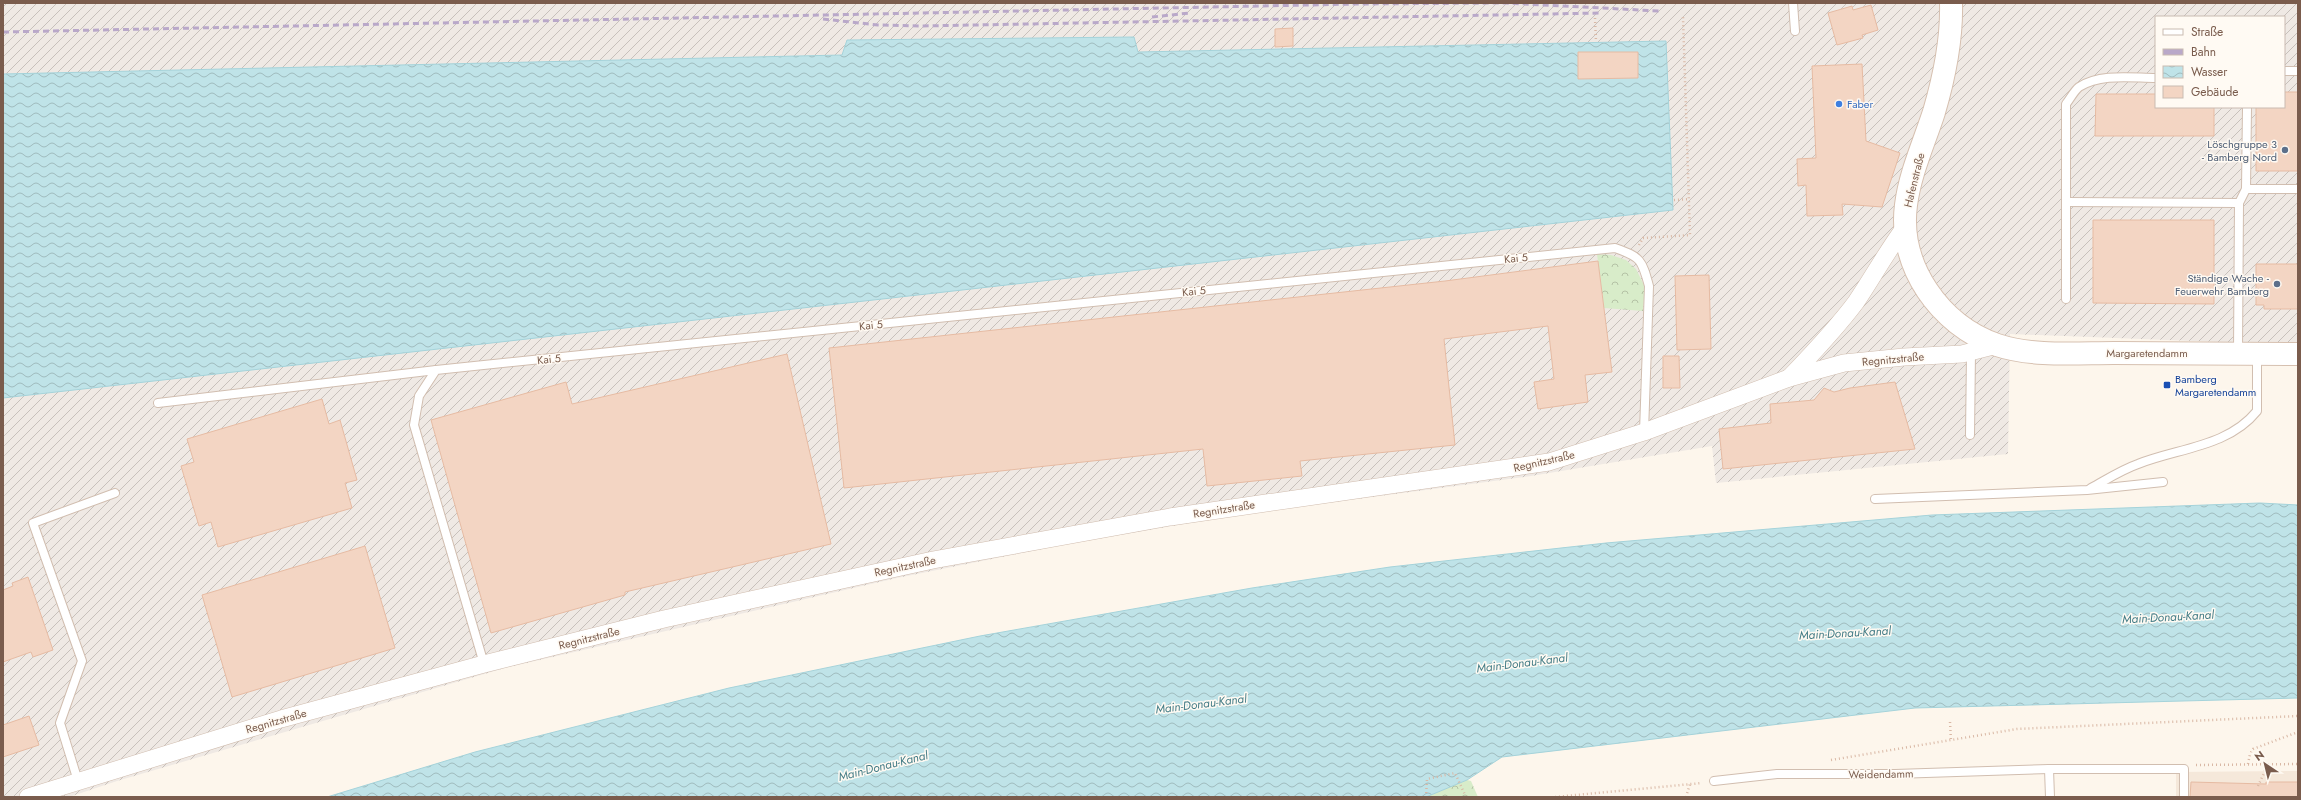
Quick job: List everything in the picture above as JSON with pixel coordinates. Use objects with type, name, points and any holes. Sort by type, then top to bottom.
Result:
[{"type":"street","name":"Hafenstraße","points":[[1951,3],[1945,62],[1934,111],[1910,185],[1905,227],[1917,276],[1928,294],[1952,318],[1974,333],[1997,345]]},
{"type":"street","name":"Regnitzstraße","points":[[1789,378],[1827,337],[1856,302],[1886,252],[1905,227]]},
{"type":"street","name":"Regnitzstraße","points":[[28,797],[281,719],[484,664],[664,619],[933,560],[1170,517],[1549,462],[1644,432],[1789,378],[1844,363],[1904,357],[1962,354],[1997,345]]},
{"type":"street","name":"Margaretendamm","points":[[1997,345],[2021,350],[2046,352],[2298,354]]},
{"type":"lane","points":[[1793,3],[1795,31]]},
{"type":"lane","points":[[2285,71],[2298,71]]},
{"type":"lane","points":[[2066,299],[2066,104],[2078,88],[2090,81],[2105,78],[2155,78]]},
{"type":"lane","points":[[2087,490],[2137,464],[2213,442],[2251,419],[2258,411],[2248,354],[2239,203],[2246,189],[2247,108]]},
{"type":"lane","points":[[2246,189],[2298,189]]},
{"type":"lane","points":[[2066,202],[2239,203]]},
{"type":"lane","name":"Kai 5","points":[[158,403],[436,370],[1615,248],[1634,254]]},
{"type":"lane","points":[[1634,254],[1643,266],[1649,286],[1644,432]]},
{"type":"lane","points":[[1970,435],[1971,352]]},
{"type":"lane","points":[[436,370],[419,396],[414,425],[484,664]]},
{"type":"lane","points":[[1875,499],[2087,490],[2163,482]]},
{"type":"lane","points":[[78,781],[60,723],[82,661],[33,523],[115,493]]},
{"type":"lane","points":[[2049,769],[2050,797]]},
{"type":"lane","name":"Weidendamm","points":[[1714,781],[1777,774],[1895,774],[2049,769],[2184,769]]},
{"type":"lane","points":[[2184,769],[2184,797]]},
{"type":"path","points":[[1634,254],[1643,238],[1690,235],[1683,17]]},
{"type":"path","points":[[1595,18],[1596,42]]},
{"type":"path","points":[[1674,200],[1689,199]]},
{"type":"path","points":[[1823,762],[1846,756],[1950,741],[2016,729],[2298,716]]},
{"type":"path","points":[[1950,722],[1950,741]]},
{"type":"path","points":[[2248,764],[2250,754],[2254,749],[2298,732]]},
{"type":"path","points":[[2258,786],[2265,771],[2266,764]]},
{"type":"path","points":[[2184,769],[2188,765],[2298,764]]},
{"type":"path","points":[[1426,797],[1427,779],[1455,773],[1466,797]]},
{"type":"path","points":[[1555,797],[1714,781]]},
{"type":"path","points":[[1686,797],[1690,784]]},
{"type":"shaded area","points":[[3,3],[2298,3],[2298,342],[2219,342],[2010,334],[2008,454],[1716,483],[1712,446],[1531,476],[1236,515],[1062,545],[897,578],[505,668],[117,781],[69,797],[3,797]]},
{"type":"shaded area","points":[[2298,771],[2298,797],[2176,797],[2176,772]]},
{"type":"green space","points":[[1597,254],[1611,255],[1626,260],[1636,269],[1645,287],[1643,311],[1604,308]]},
{"type":"green space","points":[[1467,780],[1471,781],[1478,797],[1426,797]]},
{"type":"water","points":[[1134,37],[1138,52],[1666,41],[1673,210],[3,398],[3,74],[842,55],[847,40]]},
{"type":"water","name":"Main-Donau-Kanal","points":[[2260,503],[2298,505],[2298,698],[1915,708],[1502,757],[1467,780],[1426,797],[327,797],[475,752],[729,688],[980,636],[1252,588],[1390,567],[1606,543],[1932,515]]},
{"type":"building","points":[[1871,5],[1878,30],[1862,35],[1863,38],[1837,45],[1828,13],[1852,6],[1853,10]]},
{"type":"building","points":[[1293,28],[1293,46],[1275,47],[1275,29]]},
{"type":"building","points":[[1578,52],[1638,52],[1638,78],[1578,79]]},
{"type":"building","points":[[1862,64],[1866,141],[1900,153],[1882,207],[1842,204],[1843,215],[1807,216],[1806,185],[1798,186],[1797,159],[1816,158],[1812,66]]},
{"type":"building","points":[[2285,92],[2298,92],[2298,171],[2256,171],[2256,108],[2285,108]]},
{"type":"building","points":[[2096,94],[2155,94],[2155,108],[2214,108],[2214,136],[2095,136]]},
{"type":"building","points":[[2093,220],[2214,220],[2214,304],[2093,303]]},
{"type":"building","points":[[1598,261],[1612,372],[1585,375],[1588,402],[1538,409],[1534,382],[1554,379],[1548,326],[1444,339],[1455,445],[1300,461],[1302,476],[1207,486],[1203,449],[844,488],[829,348],[1445,281]]},
{"type":"building","name":"Ständige Wache - Feuerwehr Bamberg","points":[[2256,264],[2298,264],[2298,309],[2264,309],[2264,305],[2256,305]]},
{"type":"building","points":[[1709,275],[1711,349],[1677,350],[1675,276]]},
{"type":"building","points":[[787,354],[831,544],[625,592],[625,595],[491,633],[431,420],[566,382],[572,404]]},
{"type":"building","points":[[1663,356],[1679,356],[1680,388],[1663,388]]},
{"type":"building","points":[[1895,382],[1915,449],[1723,469],[1719,429],[1771,423],[1770,404],[1814,400],[1824,388],[1834,392],[1850,388]]},
{"type":"building","points":[[322,399],[329,424],[340,420],[357,480],[345,483],[352,508],[218,547],[211,522],[199,526],[181,466],[194,462],[187,439]]},
{"type":"building","points":[[365,546],[395,648],[232,697],[202,595]]},
{"type":"building","points":[[28,577],[53,650],[33,657],[31,652],[3,662],[3,590],[13,586],[12,583]]},
{"type":"building","points":[[29,716],[39,745],[3,757],[3,725]]},
{"type":"building","points":[[2191,782],[2266,784],[2266,782],[2298,782],[2298,797],[2190,797]]},
{"type":"railway","points":[[3,32],[1356,4],[1506,3],[1659,11]]},
{"type":"railway","points":[[1152,17],[1190,13]]},
{"type":"railway","points":[[823,19],[878,25],[922,26],[1601,13]]},
{"type":"place","name":"Faber","points":[[1839,104]]},
{"type":"place","name":"Löschgruppe 3 - Bamberg Nord","points":[[2285,150]]},
{"type":"place","name":"Ständige Wache - Feuerwehr Bamberg","points":[[2277,284]]},
{"type":"place","name":"Bamberg Margaretendamm","points":[[2167,385]]}]
